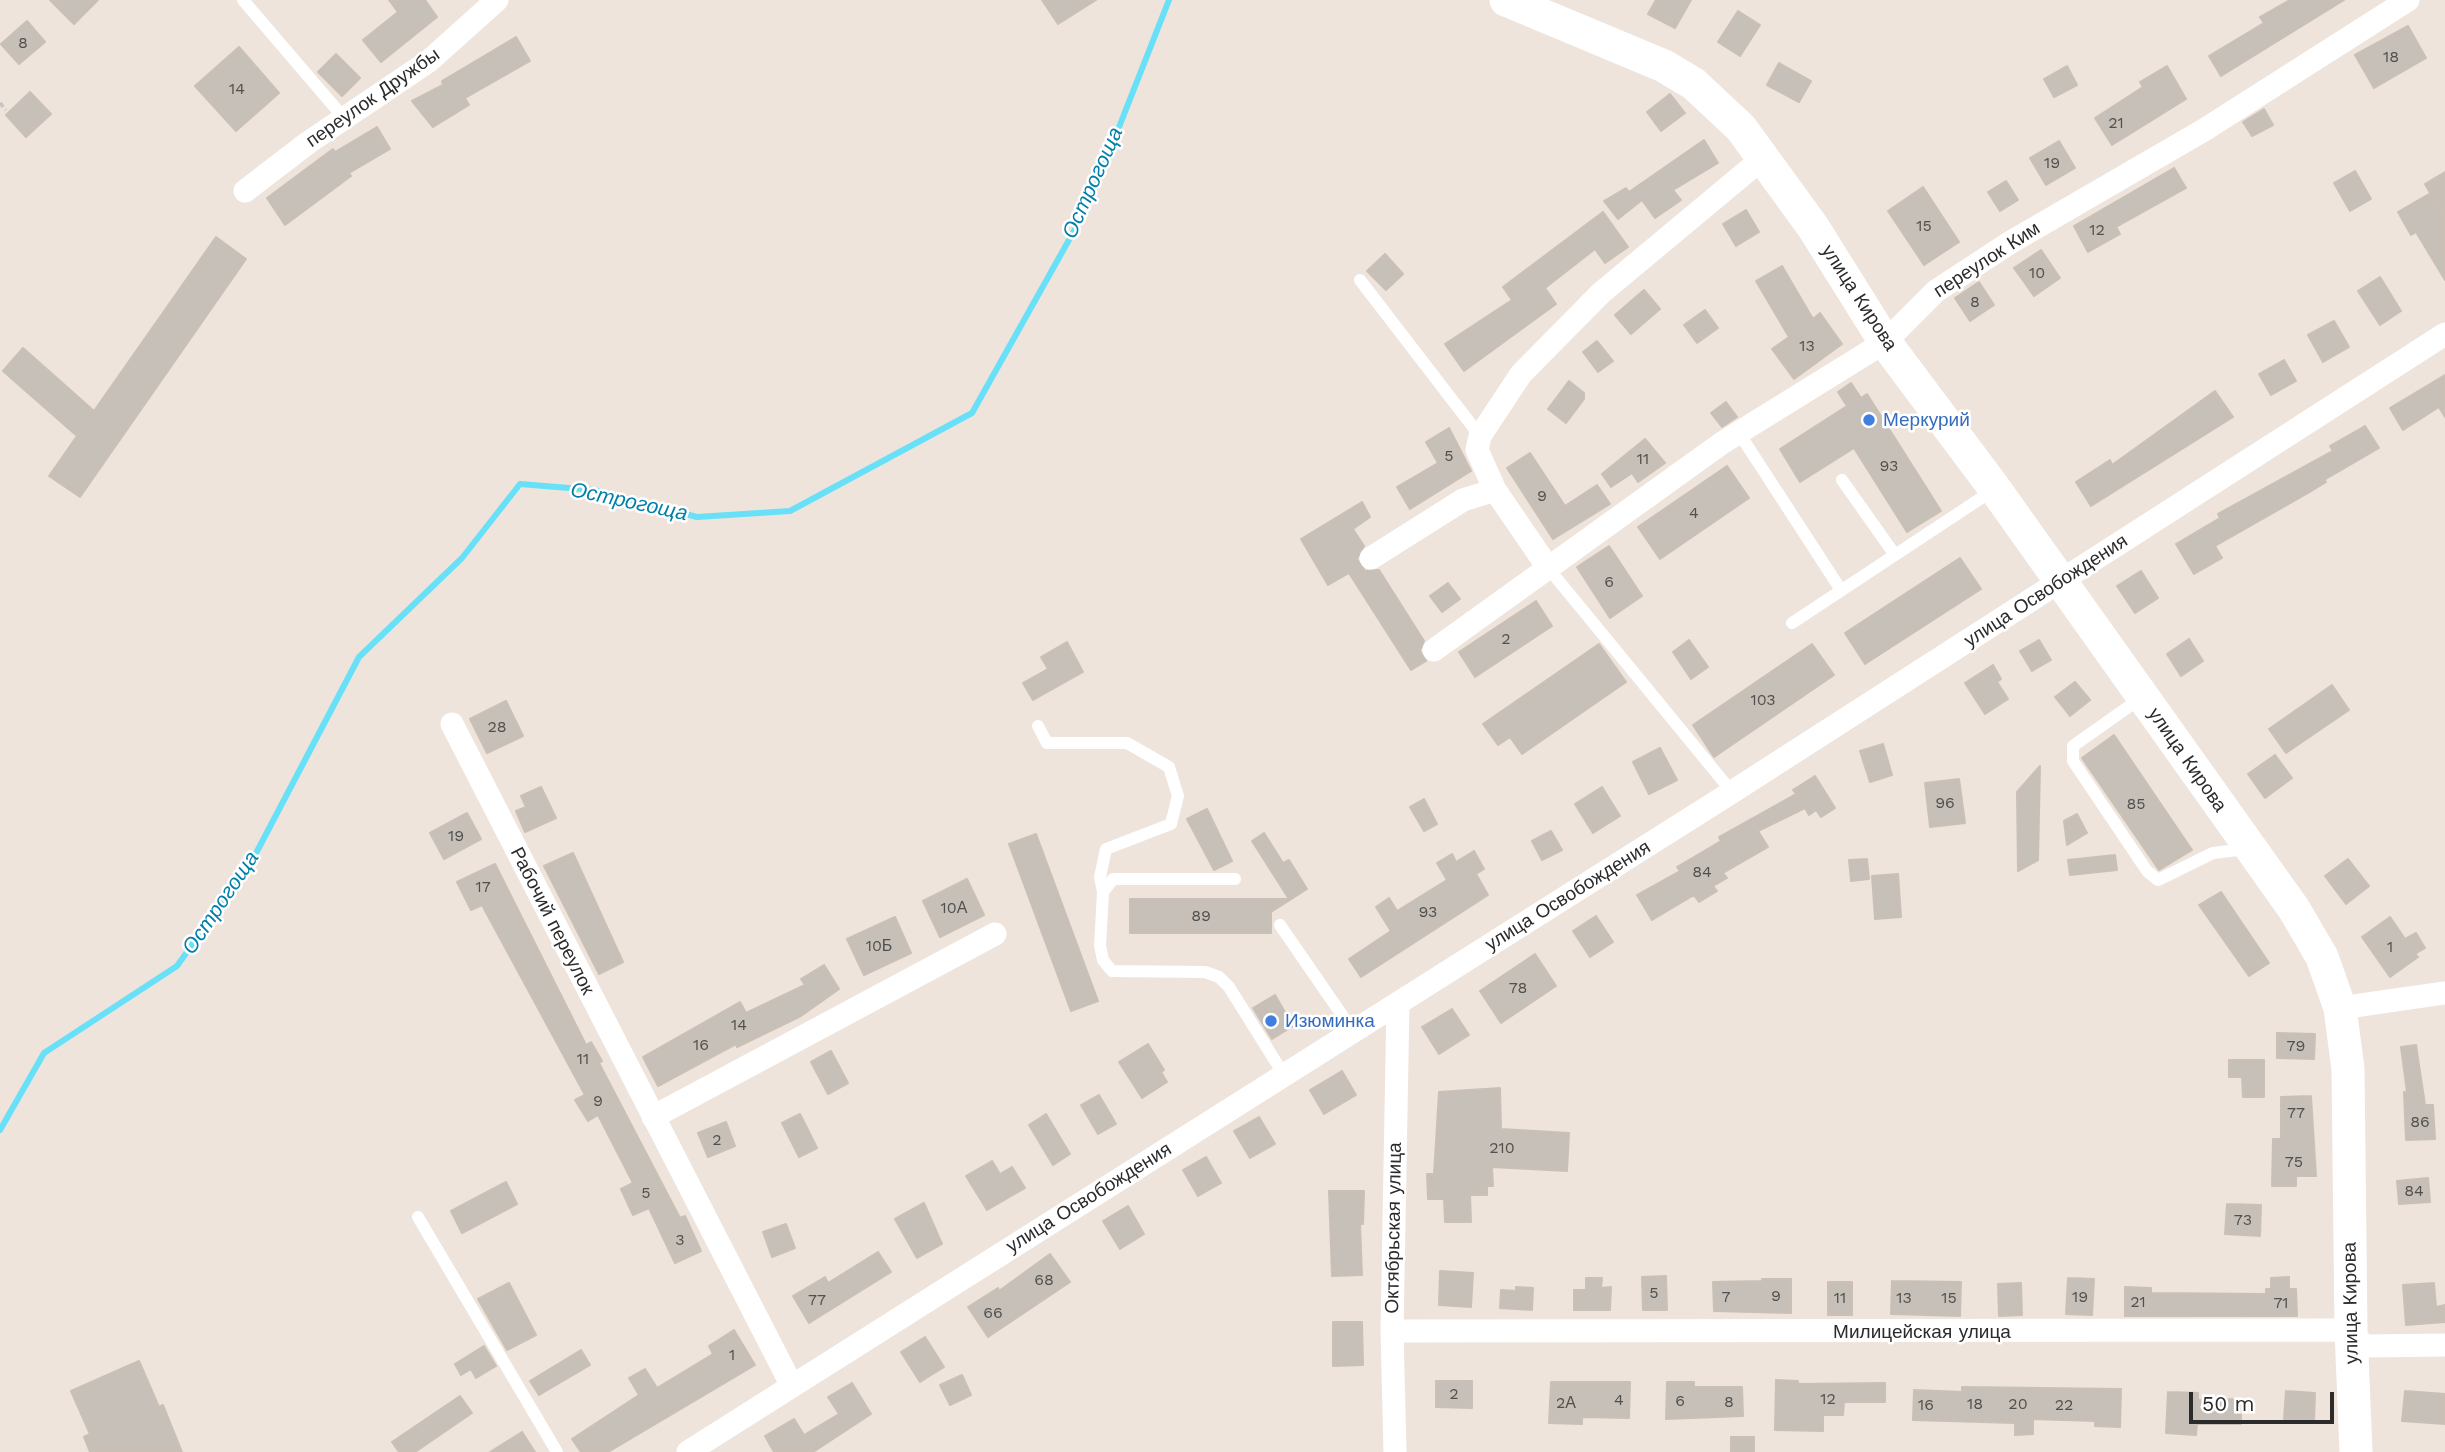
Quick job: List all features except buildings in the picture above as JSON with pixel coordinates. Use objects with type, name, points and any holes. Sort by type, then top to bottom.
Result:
[{"type":"main road","name":"улица Кирова","points":[[1506,0],[1664,66],[1718,105],[1763,158],[1813,228],[1885,342],[1995,489],[2294,909],[2322,957],[2340,1008],[2348,1069],[2351,1331],[2356,1452]]},
{"type":"street","name":"переулок Дружбы","points":[[245,191],[344,118],[429,61],[496,0]]},
{"type":"street","name":"переулок Ким","points":[[1434,650],[1739,433],[1885,342],[1936,291],[2011,242],[2204,130],[2408,0]]},
{"type":"street","points":[[1549,569],[1495,490],[1477,450],[1480,436],[1521,374],[1601,293],[1763,158]]},
{"type":"street","name":"улица Освобождения","points":[[688,1452],[1732,792],[2445,334]]},
{"type":"street","points":[[1371,558],[1464,500],[1495,490]]},
{"type":"street","name":"Рабочий переулок","points":[[452,724],[792,1386]]},
{"type":"street","points":[[653,1117],[995,934]]},
{"type":"street","points":[[2340,1008],[2445,993]]},
{"type":"street","name":"Октябрьская улица","points":[[1395,1452],[1392,1331],[1398,1003]]},
{"type":"street","name":"Милицейская улица","points":[[1392,1331],[2351,1331],[2364,1346],[2445,1345]]},
{"type":"lane","points":[[243,0],[344,118]]},
{"type":"lane","points":[[1360,281],[1480,436]]},
{"type":"lane","points":[[1739,433],[1841,590]]},
{"type":"lane","points":[[1842,480],[1895,555]]},
{"type":"lane","points":[[1792,623],[1995,489]]},
{"type":"lane","points":[[1549,569],[1732,792]]},
{"type":"lane","points":[[2142,697],[2073,746],[2073,761],[2147,871],[2158,880],[2213,853],[2250,848]]},
{"type":"lane","points":[[1038,726],[1047,743],[1127,743],[1169,767],[1178,796],[1171,824],[1107,849],[1100,877],[1103,891],[1100,946],[1103,960],[1112,971],[1205,972],[1219,977],[1229,987],[1284,1075]]},
{"type":"lane","points":[[1103,891],[1113,879],[1235,879]]},
{"type":"lane","points":[[1280,925],[1353,1031]]},
{"type":"lane","points":[[418,1217],[556,1452]]},
{"type":"path","points":[[0,103],[6,110]]},
{"type":"waterway","name":"Острогоща","points":[[0,1130],[44,1053],[177,966],[253,859],[359,657],[462,558],[520,484],[594,490],[697,517],[790,511],[972,413],[1088,206],[1169,0]]},
{"type":"place","name":"Меркурий","points":[[1869,420]]},
{"type":"place","name":"Изюминка","points":[[1271,1021]]}]
